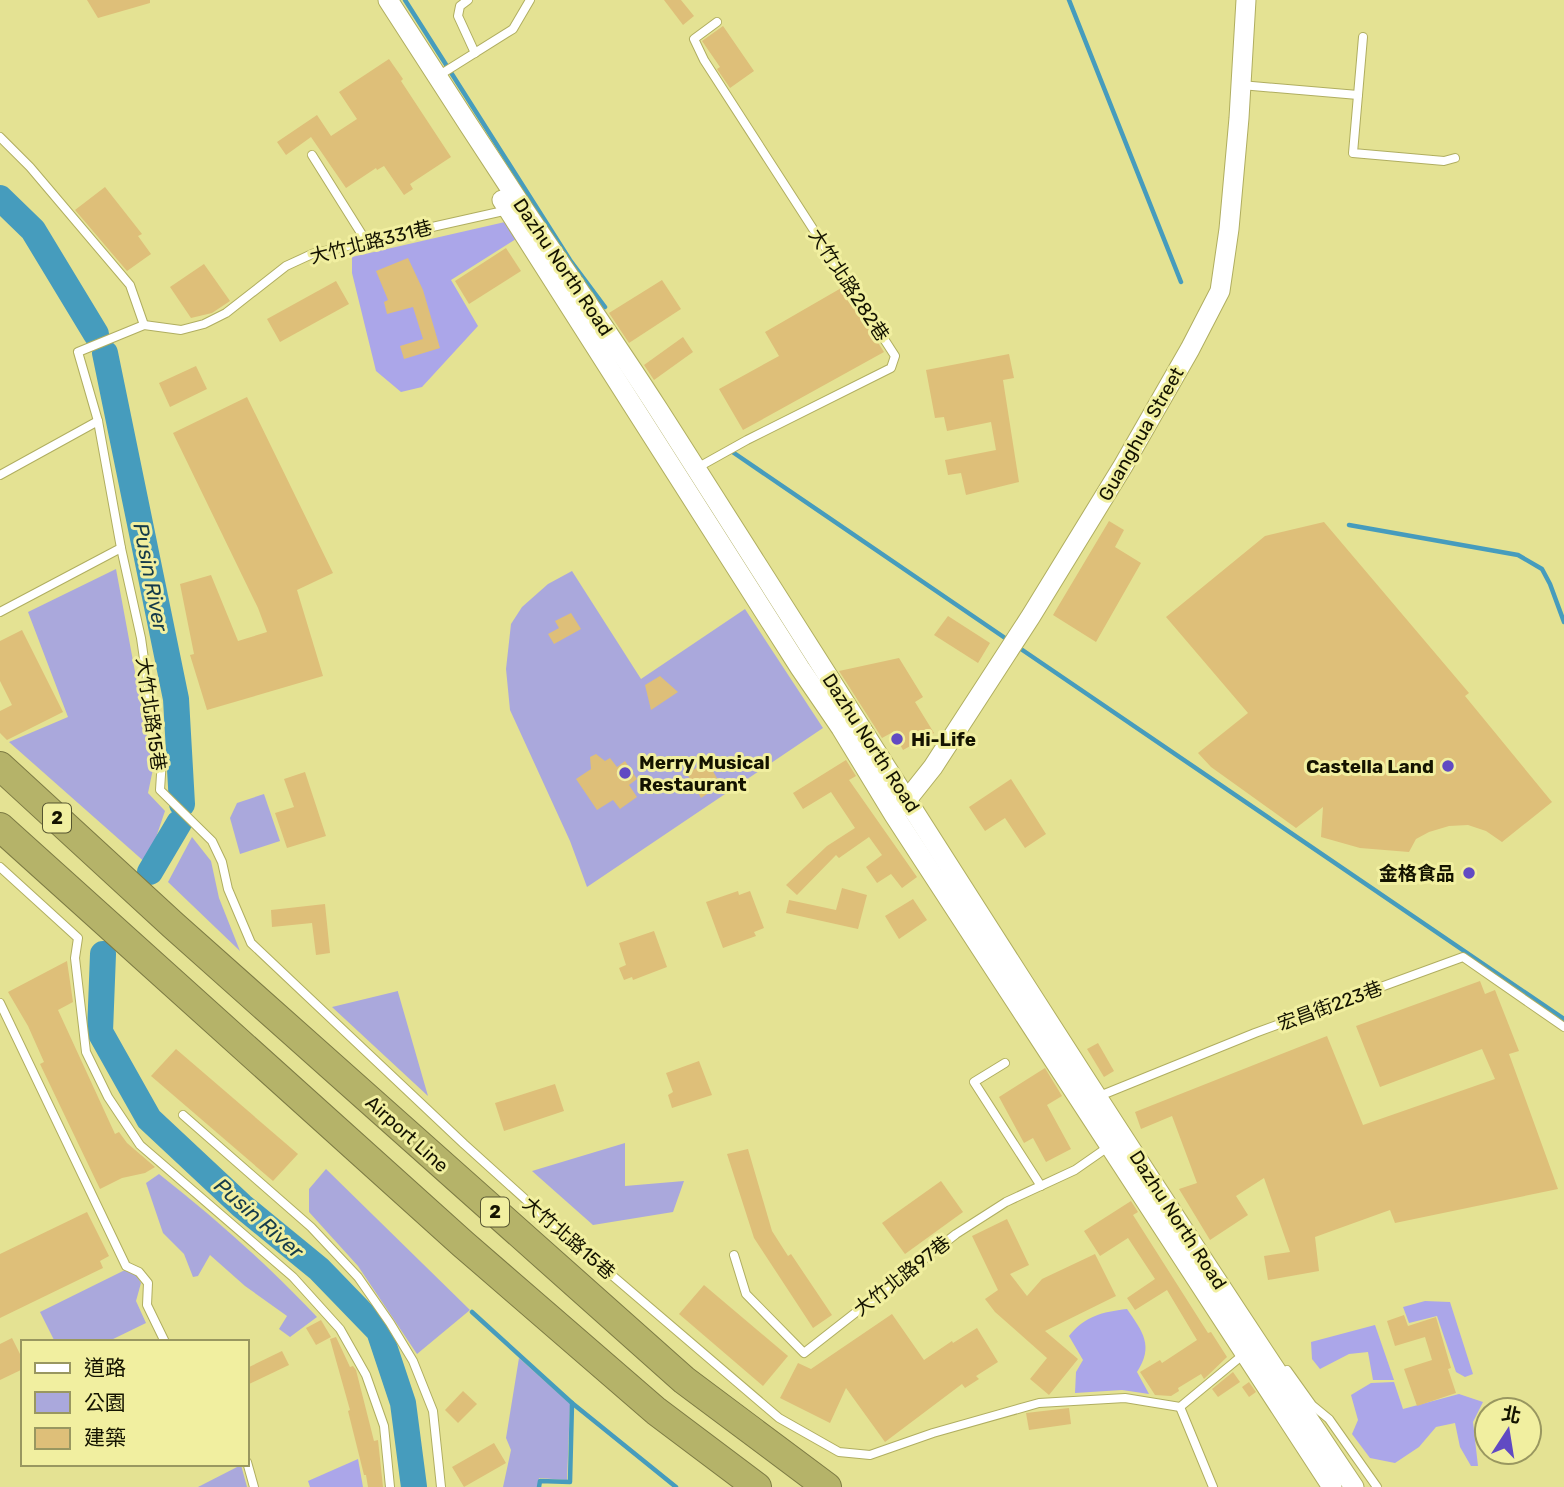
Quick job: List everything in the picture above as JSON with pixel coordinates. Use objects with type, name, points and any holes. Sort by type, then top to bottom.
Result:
[{"type":"highway","name":"Airport Line","points":[[0,766],[173,925],[684,1380],[827,1487]]},
{"type":"highway","name":"2","points":[[0,827],[463,1244],[646,1402],[757,1487]]},
{"type":"street","name":"Dazhu North Road","points":[[372,0],[515,207],[602,323],[908,799],[1091,1101],[1251,1349],[1332,1487]]},
{"type":"street","name":"Dazhu North Road","points":[[388,0],[438,76],[515,207],[894,815],[1091,1101],[1110,1145],[1251,1349],[1354,1487]]},
{"type":"street","name":"Guanghua Street","points":[[894,815],[933,767],[1066,560],[1157,407],[1220,291],[1229,229],[1246,0]]},
{"type":"lane","points":[[468,0],[460,6],[458,16],[475,53]]},
{"type":"lane","points":[[438,76],[513,29],[530,0]]},
{"type":"lane","name":"大竹北路282巷","points":[[695,469],[891,368],[895,356],[704,60],[694,38],[716,22]]},
{"type":"lane","points":[[1363,37],[1353,153],[1444,162],[1455,158]]},
{"type":"lane","points":[[1241,85],[1358,94]]},
{"type":"lane","points":[[0,137],[30,167],[130,285],[144,324]]},
{"type":"lane","points":[[312,155],[366,241]]},
{"type":"lane","name":"大竹北路331巷","points":[[144,324],[181,330],[204,324],[226,313],[286,266],[312,254],[515,207]]},
{"type":"lane","name":"大竹北路15巷","points":[[144,324],[78,352],[98,421],[121,548],[141,638],[152,715],[162,759],[160,790],[212,841],[222,862],[228,889],[251,943],[556,1227],[779,1418],[839,1452],[870,1455],[933,1433],[1039,1403],[1125,1398],[1180,1406]]},
{"type":"lane","points":[[0,475],[98,421]]},
{"type":"lane","points":[[0,612],[121,548]]},
{"type":"lane","points":[[0,867],[78,938],[75,958],[86,1052],[108,1097],[140,1146],[293,1277],[340,1329],[366,1375],[384,1426],[390,1487]]},
{"type":"lane","name":"宏昌街223巷","points":[[1091,1101],[1255,1033],[1464,957],[1564,1027]]},
{"type":"lane","points":[[0,1003],[125,1266],[139,1272],[148,1283],[147,1306],[164,1340]]},
{"type":"lane","points":[[1005,1063],[974,1083],[1041,1186]]},
{"type":"lane","points":[[183,1115],[312,1227],[358,1277],[390,1323],[413,1361],[433,1411],[441,1487]]},
{"type":"lane","name":"大竹北路97巷","points":[[734,1255],[746,1294],[804,1353],[956,1234],[1006,1202],[1075,1170],[1110,1145]]},
{"type":"lane","points":[[1213,1487],[1180,1406],[1251,1349],[1270,1347],[1312,1405],[1329,1419],[1377,1487]]},
{"type":"lane","points":[[248,1466],[254,1487]]},
{"type":"green space","points":[[116,569],[153,769],[148,793],[165,811],[147,864],[9,742],[68,717],[28,612]]},
{"type":"green space","points":[[572,571],[641,679],[745,609],[823,728],[587,887],[570,841],[510,710],[506,669],[511,624],[522,607],[548,584]]},
{"type":"green space","points":[[264,794],[280,841],[240,854],[230,818],[237,803]]},
{"type":"green space","points":[[192,837],[211,861],[219,898],[240,951],[168,882]]},
{"type":"green space","points":[[398,992],[428,1096],[332,1007]]},
{"type":"green space","points":[[625,1143],[625,1186],[684,1181],[673,1212],[593,1225],[532,1171]]},
{"type":"green space","points":[[326,1169],[470,1310],[417,1354],[358,1266],[309,1212],[309,1189]]},
{"type":"green space","points":[[159,1174],[241,1242],[317,1317],[290,1337],[279,1329],[287,1316],[245,1286],[210,1255],[198,1276],[193,1277],[184,1254],[163,1233],[146,1183]]},
{"type":"green space","points":[[127,1269],[136,1275],[141,1283],[136,1301],[146,1323],[111,1340],[54,1340],[40,1312]]},
{"type":"green space","points":[[519,1358],[570,1404],[567,1480],[539,1478],[538,1487],[503,1487],[511,1450],[506,1438]]},
{"type":"green space","points":[[241,1466],[247,1487],[198,1487]]},
{"type":"shaded area","points":[[505,222],[516,239],[451,280],[478,326],[422,387],[401,392],[376,371],[352,273],[352,257]]},
{"type":"shaded area","points":[[1425,1301],[1450,1302],[1473,1374],[1465,1377],[1456,1372],[1437,1316],[1409,1323],[1403,1307]]},
{"type":"shaded area","points":[[1127,1309],[1144,1339],[1145,1354],[1137,1372],[1149,1394],[1122,1390],[1075,1393],[1076,1372],[1083,1360],[1069,1336],[1081,1324],[1095,1316]]},
{"type":"shaded area","points":[[1375,1325],[1394,1380],[1373,1380],[1368,1352],[1349,1354],[1320,1369],[1312,1359],[1311,1342]]},
{"type":"shaded area","points":[[1394,1382],[1403,1409],[1459,1394],[1473,1399],[1473,1466],[1460,1447],[1455,1423],[1436,1427],[1419,1447],[1395,1463],[1370,1458],[1352,1434],[1358,1420],[1351,1395],[1371,1383]]},
{"type":"shaded area","points":[[358,1459],[363,1487],[310,1487],[308,1481]]},
{"type":"building","points":[[87,0],[150,0],[150,3],[98,18]]},
{"type":"building","points":[[664,0],[681,0],[694,16],[683,25]]},
{"type":"building","points":[[723,26],[754,71],[730,88],[717,69],[720,67],[702,41]]},
{"type":"building","points":[[389,59],[451,157],[410,184],[413,189],[404,195],[384,166],[377,170],[376,168],[346,188],[311,137],[286,155],[277,142],[317,115],[331,136],[357,119],[339,92]]},
{"type":"building","points":[[105,187],[142,234],[138,236],[151,254],[127,271],[75,210]]},
{"type":"building","points":[[506,248],[521,271],[469,304],[455,281]]},
{"type":"building","points":[[408,258],[423,290],[440,348],[404,359],[400,346],[423,339],[413,307],[387,314],[384,302],[388,300],[376,271]]},
{"type":"building","points":[[204,264],[230,301],[212,313],[191,318],[170,287]]},
{"type":"building","points":[[662,280],[681,309],[629,343],[609,313]]},
{"type":"building","points":[[336,281],[349,304],[280,342],[267,319]]},
{"type":"building","points":[[843,287],[884,352],[743,430],[719,389],[779,356],[765,332]]},
{"type":"building","points":[[683,337],[693,352],[654,380],[644,365]]},
{"type":"building","points":[[1009,354],[1014,378],[1003,380],[1019,482],[966,495],[961,473],[948,475],[945,460],[996,450],[991,422],[947,431],[944,417],[935,418],[926,370]]},
{"type":"building","points":[[196,366],[207,389],[170,407],[159,383]]},
{"type":"building","points":[[247,397],[333,573],[297,590],[323,676],[207,710],[190,655],[194,654],[180,584],[211,575],[238,641],[267,632],[258,608],[173,433]]},
{"type":"building","points":[[1109,521],[1124,530],[1115,547],[1141,563],[1096,642],[1053,615]]},
{"type":"building","points":[[1324,522],[1469,693],[1465,696],[1552,802],[1502,842],[1486,831],[1468,825],[1449,826],[1429,832],[1416,839],[1409,852],[1360,848],[1321,837],[1323,807],[1296,828],[1211,767],[1198,753],[1248,713],[1166,617],[1265,536]]},
{"type":"building","points":[[571,613],[581,629],[554,644],[548,634],[559,628],[555,621]]},
{"type":"building","points":[[948,616],[990,643],[978,663],[934,635]]},
{"type":"building","points":[[22,630],[63,712],[7,740],[0,733],[0,711],[12,705],[0,681],[0,641]]},
{"type":"building","points":[[899,658],[923,697],[915,702],[934,733],[903,750],[893,732],[882,738],[839,671]]},
{"type":"building","points":[[660,676],[678,692],[651,710],[645,685]]},
{"type":"building","points":[[596,754],[605,761],[610,758],[617,767],[625,761],[637,779],[629,785],[637,797],[620,809],[613,800],[597,810],[576,779],[591,769],[590,757]]},
{"type":"building","points":[[846,760],[856,776],[849,780],[917,877],[902,888],[891,874],[877,883],[866,867],[882,855],[869,837],[839,858],[836,855],[797,895],[786,885],[827,846],[855,828],[831,792],[803,809],[793,793]]},
{"type":"building","points":[[707,761],[721,785],[701,798],[687,774]]},
{"type":"building","points":[[305,772],[326,836],[287,848],[275,813],[294,807],[284,779]]},
{"type":"building","points":[[1011,779],[1046,834],[1025,848],[1005,818],[985,831],[969,807]]},
{"type":"building","points":[[842,888],[867,895],[858,929],[786,913],[789,900],[836,910]]},
{"type":"building","points":[[738,891],[739,895],[750,891],[764,928],[754,932],[756,936],[723,948],[706,902]]},
{"type":"building","points":[[913,899],[927,920],[899,939],[885,916]]},
{"type":"building","points":[[325,904],[330,953],[316,955],[312,923],[272,927],[271,910]]},
{"type":"building","points":[[654,931],[667,967],[633,980],[632,977],[624,980],[619,968],[626,965],[619,943]]},
{"type":"building","points":[[67,961],[73,1002],[58,1010],[115,1134],[119,1132],[127,1143],[155,1167],[100,1189],[40,1064],[44,1062],[28,1026],[8,992]]},
{"type":"building","points":[[1480,981],[1485,994],[1495,990],[1519,1051],[1509,1054],[1558,1189],[1395,1223],[1390,1210],[1315,1237],[1319,1271],[1268,1280],[1264,1256],[1290,1252],[1264,1178],[1236,1196],[1248,1215],[1210,1240],[1179,1189],[1197,1183],[1172,1116],[1141,1129],[1135,1112],[1327,1036],[1363,1125],[1495,1079],[1482,1049],[1380,1087],[1356,1026]]},
{"type":"building","points":[[1098,1043],[1114,1071],[1104,1077],[1087,1049]]},
{"type":"building","points":[[176,1049],[298,1154],[273,1181],[151,1076]]},
{"type":"building","points":[[699,1061],[712,1095],[672,1108],[668,1095],[673,1092],[666,1073]]},
{"type":"building","points":[[1045,1068],[1062,1096],[1047,1105],[1071,1149],[1046,1162],[1033,1138],[1024,1143],[999,1097]]},
{"type":"building","points":[[555,1084],[564,1111],[504,1131],[495,1103]]},
{"type":"building","points":[[748,1149],[772,1231],[832,1315],[813,1328],[754,1238],[727,1154]]},
{"type":"building","points":[[941,1181],[963,1212],[905,1254],[882,1223]]},
{"type":"building","points":[[1131,1201],[1138,1212],[1133,1215],[1208,1333],[1211,1332],[1227,1357],[1204,1379],[1201,1374],[1178,1388],[1179,1391],[1171,1396],[1155,1395],[1140,1372],[1160,1360],[1162,1363],[1197,1340],[1167,1290],[1135,1310],[1127,1298],[1155,1279],[1128,1238],[1100,1256],[1084,1231]]},
{"type":"building","points":[[87,1212],[109,1256],[100,1261],[103,1268],[0,1318],[0,1254]]},
{"type":"building","points":[[1007,1219],[1029,1265],[1010,1274],[1027,1296],[1042,1279],[1095,1254],[1116,1296],[1045,1331],[1078,1359],[1049,1395],[1030,1379],[1047,1358],[995,1312],[985,1299],[998,1290],[972,1236]]},
{"type":"building","points":[[704,1285],[788,1356],[763,1386],[679,1314]]},
{"type":"building","points":[[892,1314],[924,1360],[977,1328],[998,1362],[976,1376],[979,1379],[965,1388],[962,1384],[885,1442],[846,1388],[830,1423],[780,1398],[798,1363],[811,1369]]},
{"type":"building","points":[[1404,1315],[1408,1326],[1436,1317],[1456,1393],[1417,1406],[1404,1369],[1432,1360],[1425,1337],[1395,1346],[1387,1321]]},
{"type":"building","points":[[321,1320],[331,1337],[316,1345],[306,1328]]},
{"type":"building","points":[[336,1337],[350,1367],[353,1366],[356,1370],[374,1441],[378,1440],[383,1487],[368,1487],[364,1475],[348,1411],[350,1410],[330,1339]]},
{"type":"building","points":[[12,1338],[21,1356],[21,1370],[0,1380],[0,1344]]},
{"type":"building","points":[[282,1351],[289,1365],[248,1385],[248,1368]]},
{"type":"building","points":[[1233,1372],[1240,1382],[1218,1397],[1212,1389]]},
{"type":"building","points":[[1249,1382],[1256,1392],[1249,1397],[1242,1387]]},
{"type":"building","points":[[463,1391],[477,1404],[458,1423],[445,1410]]},
{"type":"building","points":[[1069,1408],[1071,1424],[1029,1430],[1026,1413]]},
{"type":"building","points":[[494,1443],[506,1463],[464,1487],[452,1467]]},
{"type":"waterway","points":[[405,0],[570,260],[605,307]]},
{"type":"waterway","points":[[1069,0],[1181,282]]},
{"type":"waterway","name":"Pusin River","points":[[0,198],[33,230],[96,334]]},
{"type":"waterway","name":"Pusin River","points":[[105,353],[176,699],[182,804]]},
{"type":"waterway","points":[[734,453],[1008,640]]},
{"type":"waterway","points":[[1349,525],[1518,555],[1542,569],[1564,622]]},
{"type":"waterway","points":[[1018,647],[1564,1019]]},
{"type":"waterway","points":[[150,872],[179,823]]},
{"type":"waterway","name":"Pusin River","points":[[103,954],[100,1032],[149,1119],[242,1206],[319,1269],[379,1331],[403,1403],[414,1487]]},
{"type":"waterway","points":[[472,1312],[572,1403],[570,1482],[540,1481],[539,1487]]},
{"type":"waterway","points":[[572,1403],[676,1487]]},
{"type":"place","name":"Hi-Life","points":[[897,739]]},
{"type":"place","name":"Castella Land","points":[[1448,766]]},
{"type":"place","name":"Merry Musical Restaurant","points":[[625,773]]},
{"type":"place","name":"金格食品","points":[[1469,873]]}]
